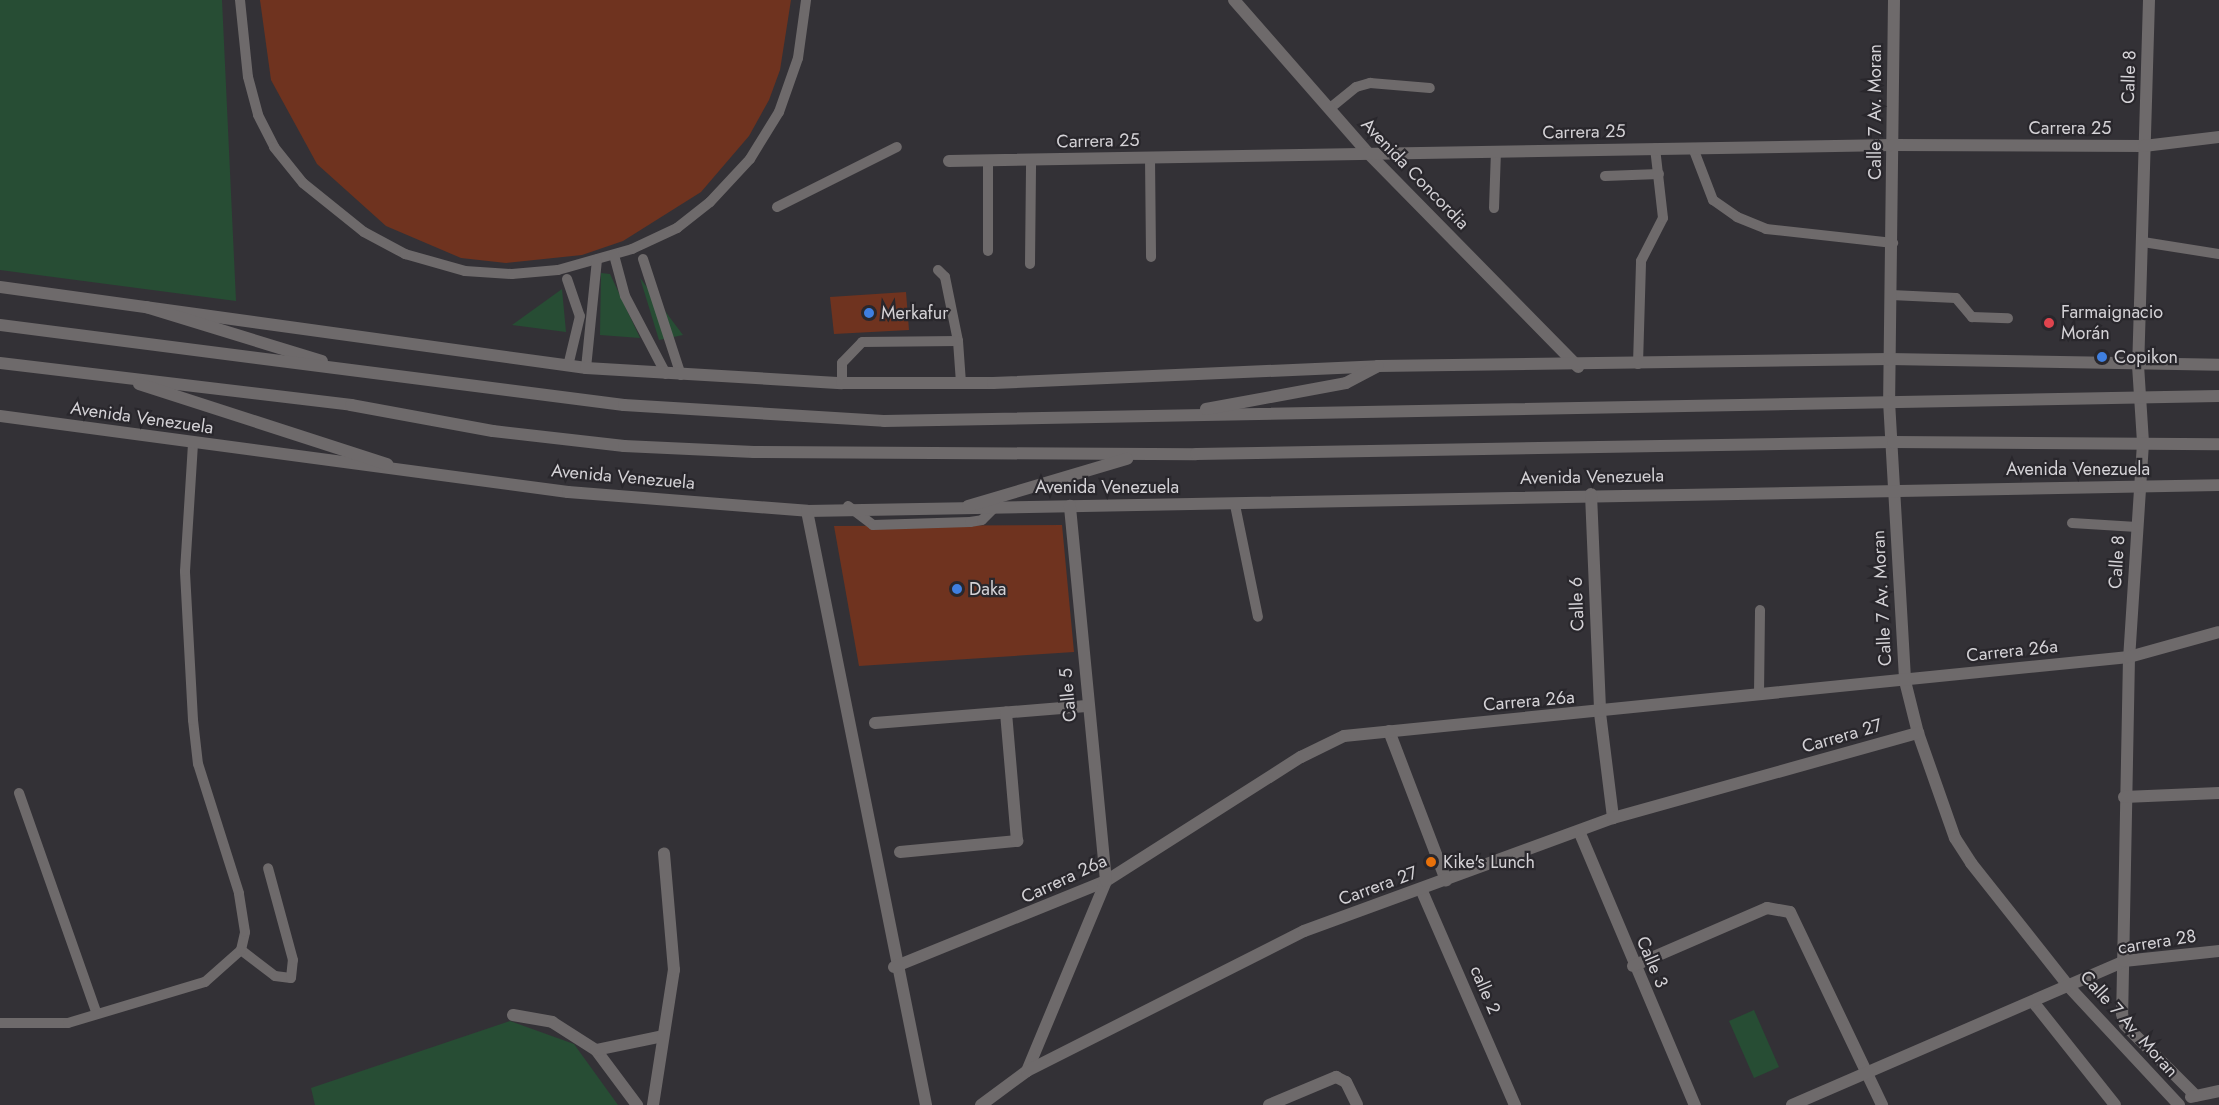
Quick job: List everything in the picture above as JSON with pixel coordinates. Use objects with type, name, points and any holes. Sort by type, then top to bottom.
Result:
[{"type":"street","name":"Avenida Concordia","points":[[1234,0],[1368,153],[1578,367]]},
{"type":"street","name":"Calle 7 Av. Moran","points":[[1894,0],[1893,243],[1889,401],[1905,681],[1918,733],[1955,838],[2070,988],[2177,1103]]},
{"type":"street","name":"Calle 8","points":[[2150,0],[2138,365],[2143,443],[2138,487],[2124,797],[2125,1025],[2196,1096]]},
{"type":"street","name":"Carrera 25","points":[[949,161],[1893,145],[2144,146],[2219,137]]},
{"type":"street","points":[[0,287],[568,366],[681,375],[842,383],[961,383],[1378,366],[1578,367],[1889,359],[2219,365]]},
{"type":"street","points":[[146,307],[355,370]]},
{"type":"street","points":[[0,325],[355,370],[499,392],[753,415],[884,420],[2219,396]]},
{"type":"street","name":"Avenida Venezuela","points":[[0,363],[109,374],[624,446],[879,455],[1893,442],[2219,444]]},
{"type":"street","points":[[1185,414],[1346,382],[1378,366]]},
{"type":"street","points":[[109,374],[387,464]]},
{"type":"street","name":"Avenida Venezuela","points":[[0,416],[193,444],[387,464],[568,492],[807,511],[848,506],[968,506],[998,503],[1070,506],[1234,505],[1591,494],[2219,485]]},
{"type":"street","points":[[968,506],[1017,495],[1077,470],[1155,453]]},
{"type":"street","name":"Calle 6","points":[[1591,494],[1600,713],[1613,818]]},
{"type":"street","name":"Calle 5","points":[[1070,506],[1086,706],[1106,881]]},
{"type":"street","points":[[807,511],[894,967],[926,1105]]},
{"type":"street","name":"Carrera 26a","points":[[894,967],[1106,881],[1301,757],[1344,736],[1600,713],[1759,693],[1905,681],[2129,657],[2219,632]]},
{"type":"street","points":[[875,723],[1086,706]]},
{"type":"street","points":[[900,852],[1017,841],[1006,712]]},
{"type":"street","points":[[1389,731],[1446,880]]},
{"type":"street","name":"Carrera 27","points":[[981,1105],[1027,1071],[1304,931],[1613,818],[1918,733]]},
{"type":"street","points":[[2124,797],[2219,793]]},
{"type":"street","name":"Calle 3","points":[[1579,831],[1634,966],[1695,1105]]},
{"type":"street","points":[[653,1105],[674,970],[664,853]]},
{"type":"street","points":[[1027,1071],[1106,881]]},
{"type":"street","name":"calle 2","points":[[1421,889],[1515,1105]]},
{"type":"street","points":[[1634,966],[1767,908],[1782,907],[1790,912],[1882,1105]]},
{"type":"street","name":"carrera 28","points":[[1792,1105],[2070,988],[2124,961],[2219,951]]},
{"type":"street","points":[[2034,1003],[2115,1105]]},
{"type":"street","points":[[513,1015],[552,1022],[596,1050],[637,1105]]},
{"type":"street","points":[[596,1050],[663,1035]]},
{"type":"street","points":[[1269,1105],[1336,1077],[1346,1082],[1357,1105]]},
{"type":"street","points":[[2177,1103],[2219,1091]]},
{"type":"lane","points":[[240,0],[248,77],[265,131],[303,183],[344,219],[405,254],[465,272],[539,272],[597,260],[614,255],[690,219],[750,159],[790,86],[807,0]]},
{"type":"lane","points":[[1329,109],[1356,87],[1370,83],[1430,88]]},
{"type":"lane","points":[[777,207],[897,147]]},
{"type":"lane","points":[[1638,364],[1641,261],[1663,218],[1655,148]]},
{"type":"lane","points":[[1693,148],[1713,200],[1737,217],[1766,229],[1893,243]]},
{"type":"lane","points":[[1494,208],[1496,152]]},
{"type":"lane","points":[[1149,158],[1151,257]]},
{"type":"lane","points":[[987,251],[988,160]]},
{"type":"lane","points":[[1030,264],[1031,160]]},
{"type":"lane","points":[[1605,176],[1659,174]]},
{"type":"lane","points":[[2143,242],[2219,254]]},
{"type":"lane","points":[[614,255],[625,296],[666,374]]},
{"type":"lane","points":[[643,259],[681,375]]},
{"type":"lane","points":[[586,368],[597,260]]},
{"type":"lane","points":[[938,270],[945,277],[958,341],[961,383]]},
{"type":"lane","points":[[567,279],[580,316],[568,366]]},
{"type":"lane","points":[[1891,295],[1956,298],[1972,317],[2008,318]]},
{"type":"lane","points":[[842,383],[842,363],[862,342],[958,341]]},
{"type":"lane","points":[[0,1023],[68,1023],[204,982],[241,950],[245,932],[239,893],[198,764],[193,720],[185,571],[193,444]]},
{"type":"lane","points":[[848,506],[867,524],[884,525],[982,520],[998,503]]},
{"type":"lane","points":[[1234,505],[1258,617]]},
{"type":"lane","points":[[2072,523],[2137,527]]},
{"type":"lane","points":[[1759,693],[1760,610]]},
{"type":"lane","points":[[19,793],[98,1014]]},
{"type":"lane","points":[[241,950],[283,980],[295,970],[268,868]]},
{"type":"green space","points":[[0,0],[222,0],[236,301],[0,270]]},
{"type":"green space","points":[[601,273],[610,274],[640,338],[600,335]]},
{"type":"green space","points":[[640,278],[683,335],[659,340]]},
{"type":"green space","points":[[562,289],[566,332],[512,325]]},
{"type":"green space","points":[[1754,1010],[1779,1067],[1754,1078],[1729,1021]]},
{"type":"green space","points":[[510,1021],[574,1044],[618,1105],[315,1105],[311,1088]]},
{"type":"building","points":[[260,0],[791,0],[780,70],[769,100],[749,136],[701,192],[623,241],[582,255],[506,263],[461,258],[386,226],[317,164],[271,80]]},
{"type":"building","name":"Merkafur","points":[[906,292],[909,330],[834,334],[830,297]]},
{"type":"building","name":"Daka","points":[[1062,525],[1074,652],[859,666],[834,526]]},
{"type":"place","name":"Merkafur","points":[[869,313]]},
{"type":"place","name":"Farmaignacio Morán","points":[[2049,323]]},
{"type":"place","name":"Copikon","points":[[2102,357]]},
{"type":"place","name":"Daka","points":[[957,589]]},
{"type":"place","name":"Kike's Lunch","points":[[1431,862]]}]
